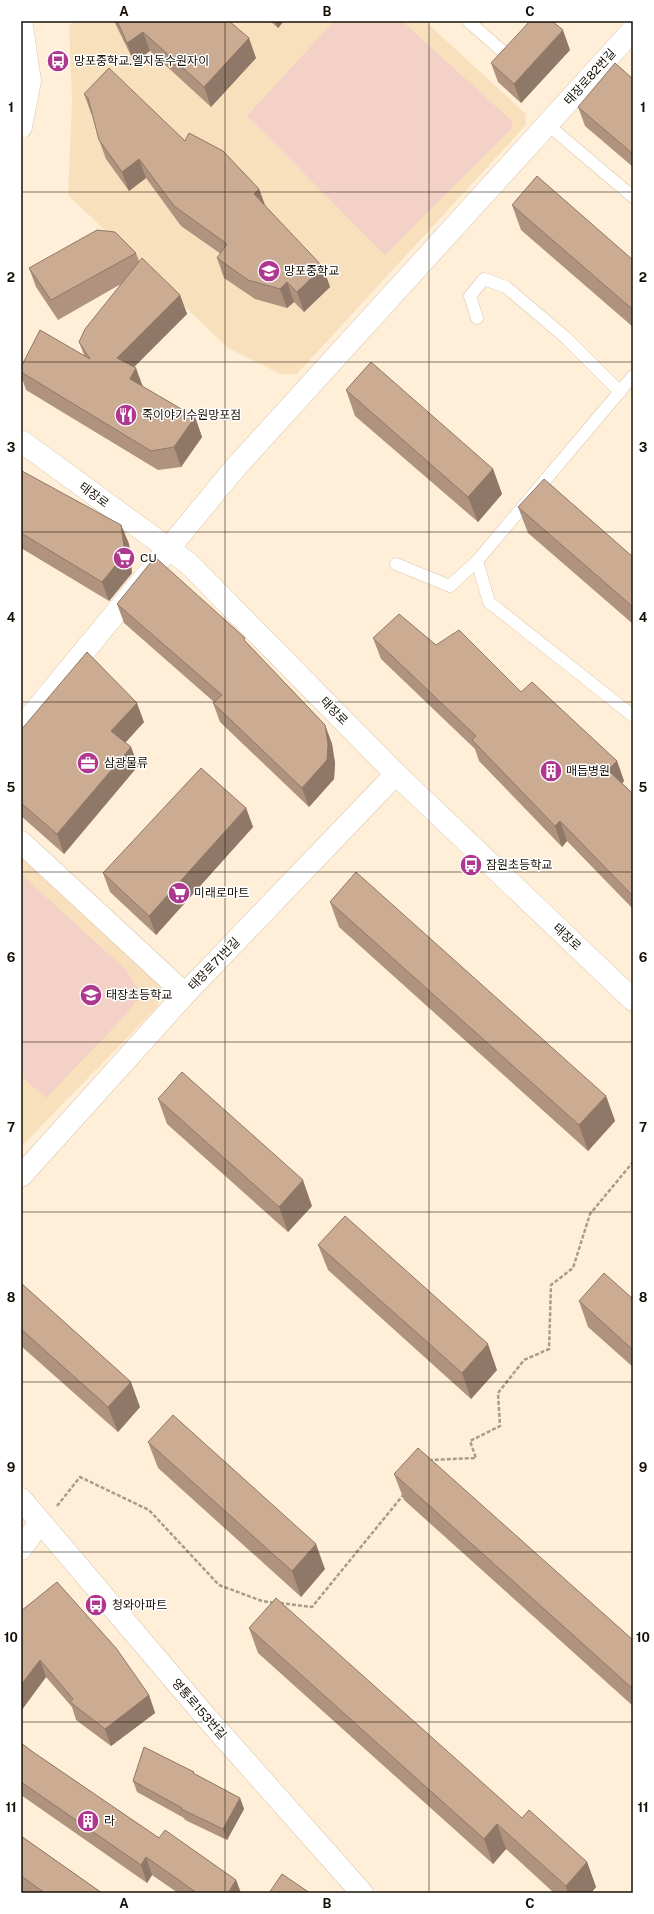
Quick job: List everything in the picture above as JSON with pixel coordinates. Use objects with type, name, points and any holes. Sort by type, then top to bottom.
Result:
[{"type":"street","points":[[21,127],[30,81],[22,21]]},
{"type":"street","name":"태장로82번길","points":[[21,728],[235,468],[633,30]]},
{"type":"street","name":"태장로","points":[[21,441],[168,550],[188,563],[396,774],[633,1000]]},
{"type":"street","name":"태장로71번길","points":[[21,1176],[185,994],[396,774]]},
{"type":"street","points":[[21,842],[185,994]]},
{"type":"street","name":"영통로153번길","points":[[21,1499],[48,1514],[206,1717],[362,1893]]},
{"type":"street","points":[[21,1549],[48,1514]]},
{"type":"lane","points":[[468,21],[509,57]]},
{"type":"lane","points":[[547,124],[633,197]]},
{"type":"lane","points":[[477,318],[470,296],[484,279],[506,287],[565,337],[620,392]]},
{"type":"lane","points":[[396,564],[450,586],[477,561],[632,379]]},
{"type":"lane","points":[[477,561],[489,602],[633,716]]},
{"type":"path","points":[[426,1466],[431,1460],[476,1458],[470,1441],[500,1426],[498,1394],[524,1360],[549,1349],[551,1284],[573,1268],[590,1214],[633,1162]]},
{"type":"path","points":[[48,1514],[80,1477],[149,1510],[219,1584],[262,1601],[312,1607],[408,1489]]},
{"type":"shaded area","name":"망포중학교","points":[[73,21],[425,21],[525,113],[526,125],[297,374],[281,374],[228,348],[68,195],[72,101],[69,26]]},
{"type":"shaded area","points":[[334,21],[402,21],[512,121],[512,128],[385,255],[247,116]]},
{"type":"shaded area","name":"태장초등학교","points":[[21,858],[162,984],[158,1006],[21,1147]]},
{"type":"shaded area","name":"태장초등학교","points":[[21,874],[126,970],[142,995],[118,1023],[46,1098],[21,1076]]},
{"type":"building","points":[[117,21],[229,21],[249,38],[204,87],[143,32],[127,43]]},
{"type":"building","points":[[530,21],[552,21],[563,30],[514,84],[491,63]]},
{"type":"building","points":[[615,63],[633,79],[633,154],[578,107]]},
{"type":"building","points":[[109,68],[185,141],[189,133],[223,151],[259,189],[254,194],[323,267],[297,292],[287,282],[280,289],[248,280],[217,258],[227,244],[174,206],[139,159],[122,172],[99,140],[88,98],[84,94]]},
{"type":"building","points":[[537,176],[633,260],[633,306],[631,308],[512,205]]},
{"type":"building","points":[[97,230],[115,232],[136,253],[51,300],[29,268]]},
{"type":"building","points":[[142,258],[180,295],[117,358],[136,368],[130,379],[195,417],[174,447],[151,451],[21,372],[21,367],[40,330],[90,359],[79,342],[85,329]]},
{"type":"building","points":[[371,362],[493,469],[468,497],[346,390]]},
{"type":"building","points":[[22,471],[121,525],[125,554],[102,582],[21,533]]},
{"type":"building","points":[[544,479],[633,557],[633,607],[518,507]]},
{"type":"building","points":[[155,557],[245,638],[244,640],[325,725],[328,744],[327,760],[302,788],[213,703],[222,695],[117,604]]},
{"type":"building","points":[[399,614],[436,645],[459,630],[521,692],[532,682],[617,761],[608,770],[633,794],[633,901],[632,895],[560,821],[555,826],[472,740],[476,736],[373,638]]},
{"type":"building","points":[[87,652],[137,703],[111,731],[131,747],[57,834],[21,803],[21,730]]},
{"type":"building","points":[[201,768],[246,808],[149,916],[103,873]]},
{"type":"building","points":[[356,872],[606,1096],[579,1125],[330,902]]},
{"type":"building","points":[[182,1072],[303,1180],[279,1207],[158,1099]]},
{"type":"building","points":[[345,1216],[488,1344],[462,1373],[318,1245]]},
{"type":"building","points":[[604,1273],[633,1299],[633,1350],[579,1301]]},
{"type":"building","points":[[21,1283],[131,1382],[108,1407],[21,1329]]},
{"type":"building","points":[[173,1415],[316,1544],[292,1571],[148,1442]]},
{"type":"building","points":[[418,1448],[633,1640],[633,1689],[394,1474]]},
{"type":"building","points":[[57,1582],[116,1648],[149,1695],[105,1729],[70,1702],[73,1699],[40,1660],[21,1685],[21,1611]]},
{"type":"building","points":[[276,1598],[522,1818],[529,1810],[587,1862],[566,1886],[497,1824],[484,1839],[249,1628]]},
{"type":"building","points":[[21,1743],[159,1838],[165,1830],[236,1880],[228,1893],[197,1893],[146,1857],[141,1865],[21,1782]]},
{"type":"building","points":[[144,1747],[194,1772],[193,1773],[240,1798],[223,1829],[181,1809],[182,1808],[133,1781]]},
{"type":"building","points":[[21,1836],[102,1893],[45,1893],[21,1876]]},
{"type":"building","points":[[282,1874],[310,1893],[269,1893]]},
{"type":"place","name":"망포중학교.엘지동수원자이","points":[[58,61]]},
{"type":"place","name":"망포중학교","points":[[269,271]]},
{"type":"place","name":"죽이야기수원망포점","points":[[126,415]]},
{"type":"place","name":"CU","points":[[124,558]]},
{"type":"place","name":"삼광물류","points":[[88,763]]},
{"type":"place","name":"매듭병원","points":[[551,771]]},
{"type":"place","name":"잠원초등학교","points":[[471,865]]},
{"type":"place","name":"미래로마트","points":[[179,893]]},
{"type":"place","name":"태장초등학교","points":[[91,995]]},
{"type":"place","name":"청와아파트","points":[[96,1605]]},
{"type":"place","name":"라","points":[[88,1821]]}]
